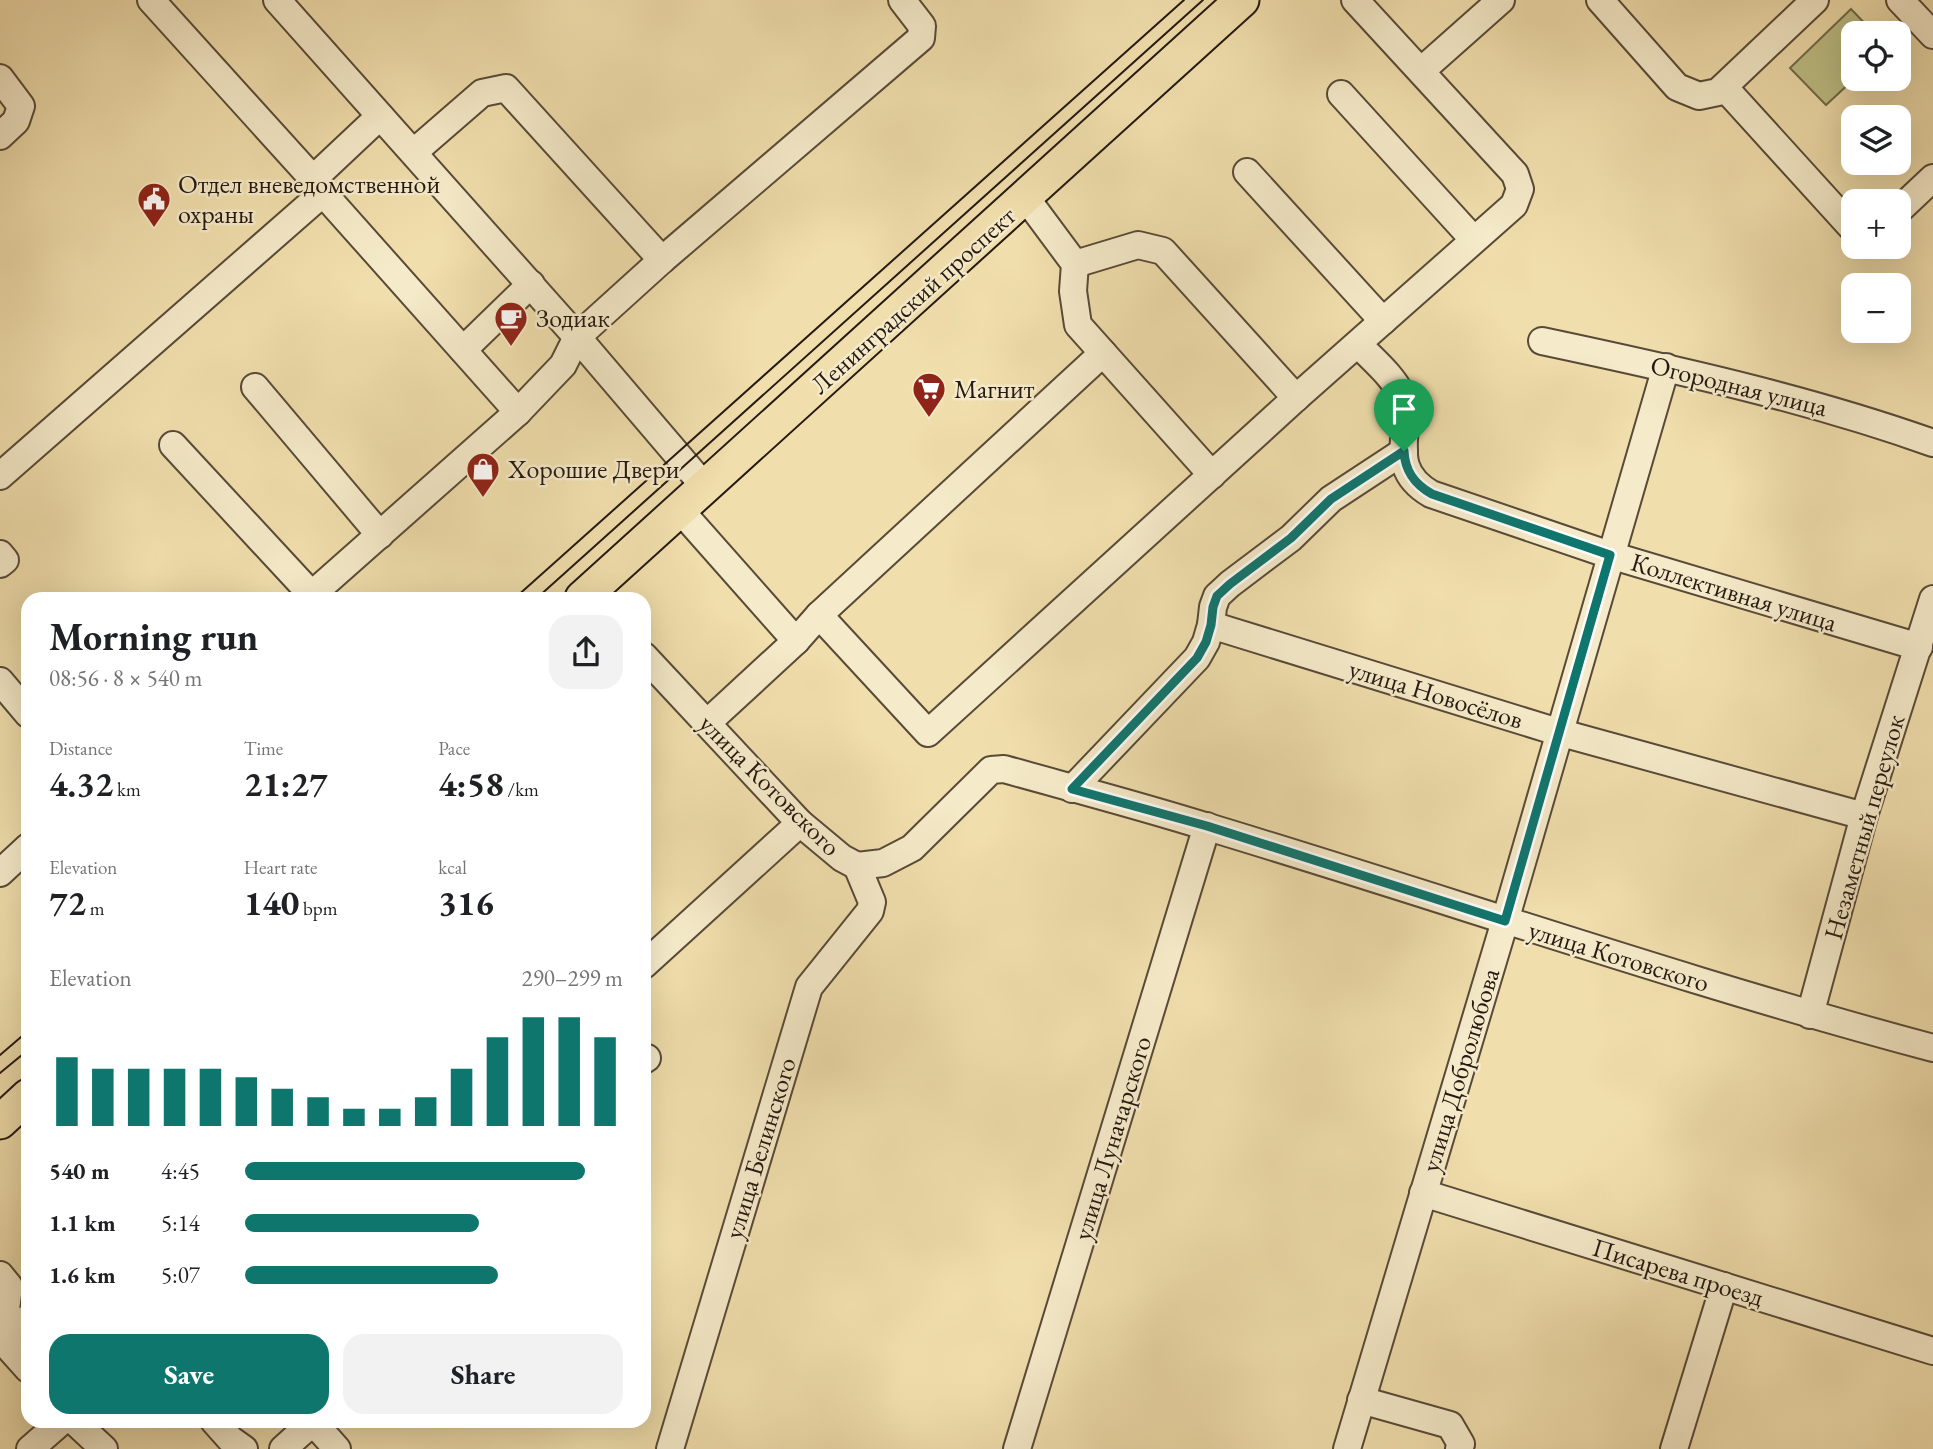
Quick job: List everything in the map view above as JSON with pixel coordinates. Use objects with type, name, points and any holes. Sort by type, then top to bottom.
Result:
[{"type":"main road","name":"Ленинградский проспект","points":[[591,592],[1240,1]]},
{"type":"main road","points":[[0,1122],[21,1102]]},
{"type":"street","points":[[150,0],[518,412]]},
{"type":"street","points":[[277,0],[578,337],[705,487]]},
{"type":"street","points":[[316,592],[518,412],[563,365],[578,337],[662,260],[921,38],[922,26],[902,0]]},
{"type":"street","points":[[819,615],[928,733],[1296,398],[1514,205],[1520,189],[1515,174],[1355,0]]},
{"type":"street","points":[[1421,71],[1501,0]]},
{"type":"street","points":[[1600,0],[1677,87],[1699,96],[1718,92],[1815,0]]},
{"type":"street","points":[[1900,0],[1933,35]]},
{"type":"street","points":[[0,78],[21,106],[16,121],[0,136]]},
{"type":"street","points":[[1724,87],[1841,216]]},
{"type":"street","points":[[414,152],[482,93],[506,88],[662,260]]},
{"type":"street","points":[[1341,94],[1474,240]]},
{"type":"street","points":[[0,476],[318,186],[380,116]]},
{"type":"street","points":[[1247,172],[1383,321]]},
{"type":"street","points":[[1911,198],[1933,178]]},
{"type":"street","points":[[1026,198],[1075,264],[1073,291],[1078,325],[1212,475]]},
{"type":"street","points":[[1075,264],[1138,245],[1163,251],[1296,398]]},
{"type":"street","points":[[463,350],[531,285]]},
{"type":"street","name":"Огородная улица","points":[[1542,341],[1666,367],[1861,417],[1933,443]]},
{"type":"street","points":[[1072,789],[1197,658],[1206,642],[1217,596],[1291,538],[1339,493],[1404,451],[1404,407],[1401,394],[1391,379],[1358,344]]},
{"type":"street","points":[[707,723],[796,641],[819,615],[1102,353]]},
{"type":"street","name":"улица Добролюбова","points":[[1347,1449],[1505,921],[1666,367]]},
{"type":"street","points":[[255,387],[380,534]]},
{"type":"street","points":[[173,445],[305,592]]},
{"type":"street","name":"Коллективная улица","points":[[1404,451],[1408,472],[1422,488],[1432,494],[1610,555],[1919,648]]},
{"type":"street","points":[[680,510],[796,641]]},
{"type":"street","points":[[0,554],[5,560],[0,564]]},
{"type":"street","name":"Незаметный переулок","points":[[1810,1015],[1864,816],[1933,599]]},
{"type":"street","name":"улица Новосёлов","points":[[1211,625],[1558,732],[1864,816]]},
{"type":"street","name":"улица Котовского","points":[[651,663],[800,822],[842,858],[857,866],[883,863],[912,848],[991,770],[1004,769],[1207,826],[1810,1015],[1933,1048]]},
{"type":"street","points":[[0,681],[21,706]]},
{"type":"street","points":[[651,959],[800,822]]},
{"type":"street","name":"улица Луначарского","points":[[1017,1449],[1207,826]]},
{"type":"street","points":[[0,873],[21,854]]},
{"type":"street","name":"улица Белинского","points":[[670,1449],[809,987],[870,911],[872,902],[857,866]]},
{"type":"street","name":"Писарева проезд","points":[[1423,1193],[1933,1351]]},
{"type":"street","points":[[0,1275],[9,1286],[2,1340],[21,1361]]},
{"type":"street","points":[[1674,1449],[1724,1286]]},
{"type":"street","points":[[2,1340],[21,1324]]},
{"type":"street","points":[[1361,1400],[1450,1425],[1461,1444],[1459,1449]]},
{"type":"street","points":[[30,1449],[54,1428]]},
{"type":"street","points":[[82,1428],[104,1449]]},
{"type":"street","points":[[221,1428],[244,1449]]},
{"type":"street","points":[[283,1449],[285,1428]]},
{"type":"street","points":[[283,1449],[306,1428]]},
{"type":"street","points":[[320,1428],[337,1449]]},
{"type":"green space","points":[[1851,9],[1862,21],[1841,21],[1841,91],[1826,105],[1790,68]]},
{"type":"tram line","points":[[522,592],[1184,0]]},
{"type":"tram line","points":[[544,592],[1203,0]]},
{"type":"tram line","points":[[0,1055],[21,1037]]},
{"type":"tram line","points":[[0,1073],[21,1056]]},
{"type":"place","name":"Отдел вневедомственной охраны","points":[[154,229]]},
{"type":"place","name":"Зодиак","points":[[511,348]]},
{"type":"place","name":"Магнит","points":[[929,419]]},
{"type":"place","name":"Хорошие Двери","points":[[483,499]]},
{"type":"route","points":[[1404,451],[1408,472],[1415,482],[1432,494],[1610,555],[1505,921],[1207,826],[1072,789],[1197,658],[1206,642],[1217,596],[1311,521],[1331,499],[1404,451]]}]
